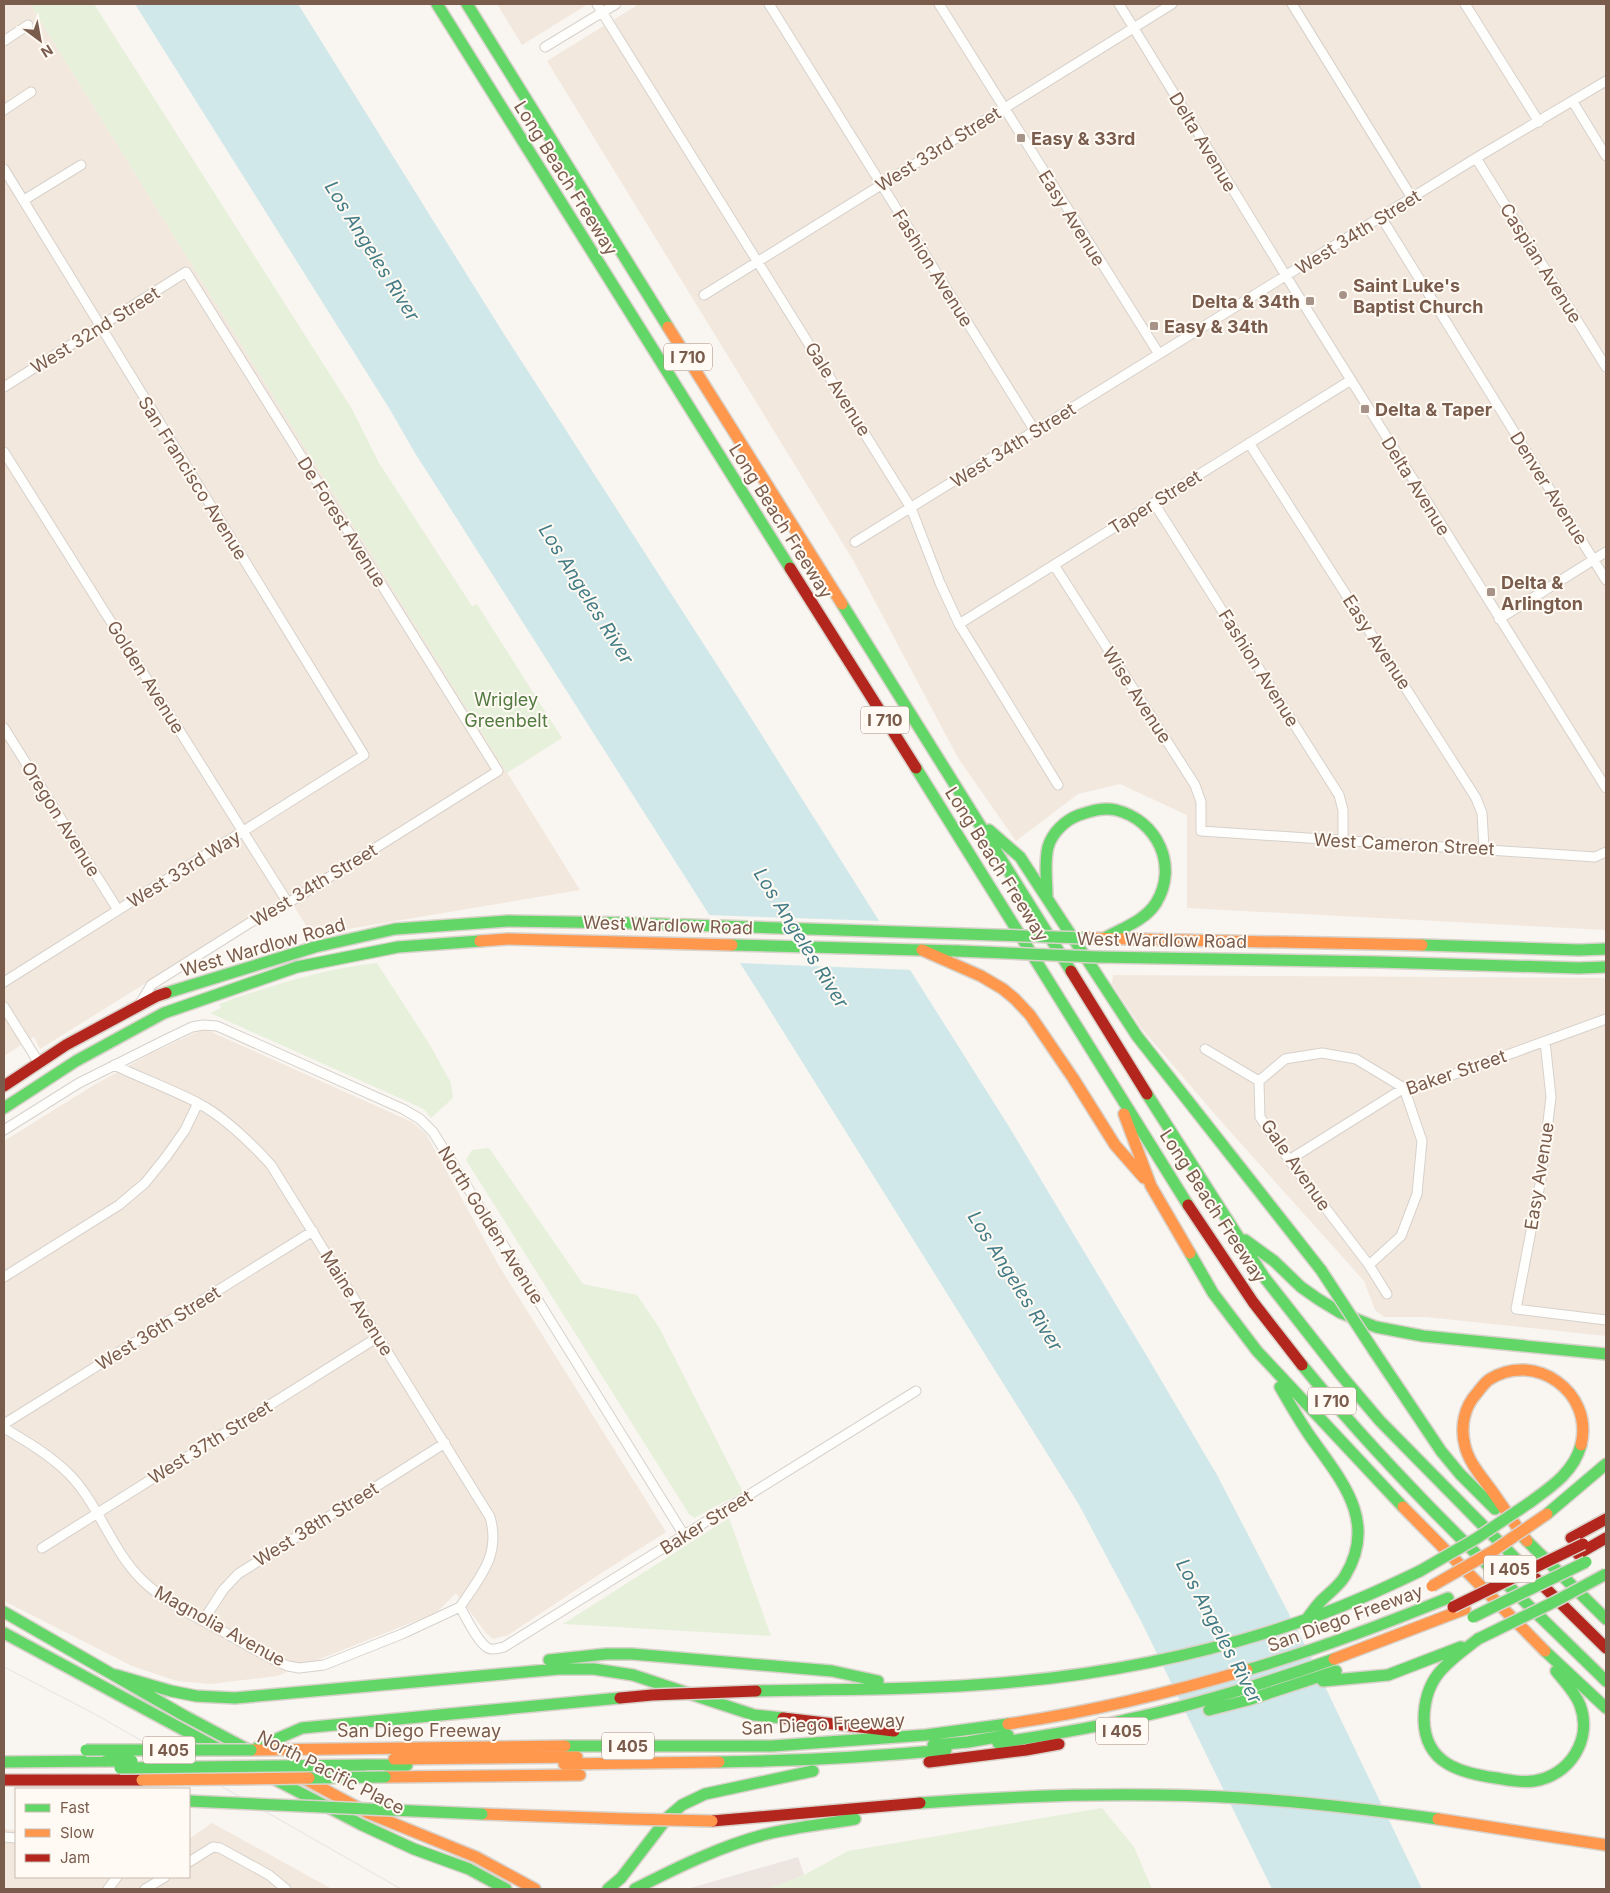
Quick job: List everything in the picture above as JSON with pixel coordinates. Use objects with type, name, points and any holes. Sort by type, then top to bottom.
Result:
[{"type":"main road","name":"Long Beach Freeway","points":[[437,4],[754,513],[1011,918],[1185,1199],[1224,1258],[1292,1353],[1357,1429],[1402,1478],[1606,1681]]},
{"type":"main road","name":"Long Beach Freeway","points":[[467,4],[1168,1127],[1264,1277],[1380,1421],[1606,1648]]},
{"type":"main road","points":[[1047,897],[1046,858],[1048,847],[1058,829],[1067,821],[1082,812],[1095,808],[1119,810],[1139,819],[1148,826],[1161,846],[1166,870],[1164,882],[1156,903],[1147,912],[1131,924],[1103,939]]},
{"type":"main road","points":[[976,819],[1020,857],[1137,1036],[1321,1270],[1441,1451],[1460,1474],[1606,1619]]},
{"type":"main road","name":"West Wardlow Road","points":[[4,1086],[66,1045],[157,996],[315,947],[395,929],[508,921],[628,923],[1103,939],[1579,950],[1606,949]]},
{"type":"main road","name":"West Wardlow Road","points":[[4,1108],[76,1061],[164,1013],[297,967],[408,946],[508,939],[627,941],[1097,957],[1579,968],[1606,967]]},
{"type":"main road","points":[[922,950],[981,976],[1003,989],[1030,1014],[1073,1078],[1114,1145],[1151,1186]]},
{"type":"main road","points":[[1110,1078],[1151,1186],[1213,1292],[1257,1350],[1370,1473],[1520,1627],[1606,1708]]},
{"type":"main road","points":[[1237,1234],[1274,1261],[1301,1287],[1341,1313],[1376,1326],[1423,1336],[1606,1354]]},
{"type":"main road","points":[[1257,1350],[1310,1436],[1343,1479],[1350,1492],[1358,1518],[1358,1544],[1349,1570],[1343,1580],[1320,1602],[1305,1621]]},
{"type":"main road","points":[[251,1750],[302,1728],[620,1698],[756,1691],[962,1686],[1038,1679],[1096,1672],[1175,1657],[1248,1639],[1305,1621],[1352,1603],[1420,1572],[1470,1543],[1529,1503],[1554,1484],[1573,1465],[1582,1446],[1585,1425],[1577,1401],[1571,1392],[1555,1378],[1537,1370],[1508,1370],[1490,1379],[1475,1392],[1466,1410],[1463,1438],[1466,1450],[1476,1470],[1528,1542]]},
{"type":"main road","points":[[1399,1618],[1432,1586],[1493,1552],[1547,1514],[1606,1464]]},
{"type":"main road","name":"San Diego Freeway","points":[[881,1767],[1026,1750],[1071,1728],[1162,1694],[1292,1657],[1371,1639],[1399,1618],[1450,1603],[1606,1519]]},
{"type":"main road","points":[[1582,1553],[1606,1531]]},
{"type":"main road","points":[[4,1769],[744,1762],[874,1757],[997,1743],[1167,1710],[1235,1692],[1371,1639],[1450,1603],[1582,1553],[1606,1538]]},
{"type":"main road","name":"I 405","points":[[1450,1627],[1469,1613],[1582,1553],[1606,1551]]},
{"type":"main road","points":[[1301,1683],[1388,1675],[1478,1639],[1606,1574]]},
{"type":"main road","points":[[4,1612],[116,1675],[171,1691],[196,1696],[235,1698],[575,1668],[613,1670],[754,1715],[926,1735]]},
{"type":"main road","points":[[1371,1639],[1469,1613]]},
{"type":"main road","points":[[1478,1639],[1439,1672],[1429,1691],[1425,1702],[1424,1725],[1430,1745],[1436,1755],[1446,1763],[1468,1774],[1517,1782],[1536,1781],[1550,1777],[1562,1770],[1576,1755],[1582,1743],[1584,1718],[1579,1703],[1572,1691],[1520,1627]]},
{"type":"main road","name":"North Pacific Place","points":[[4,1633],[110,1692],[362,1825],[414,1849],[469,1869],[506,1889]]},
{"type":"main road","points":[[413,1681],[574,1657],[632,1654],[832,1671],[904,1687]]},
{"type":"main road","name":"San Diego Freeway","points":[[4,1751],[772,1746],[926,1735],[1163,1723],[1248,1700],[1349,1666]]},
{"type":"main road","name":"North Pacific Place","points":[[116,1675],[183,1715],[368,1813],[476,1857],[535,1889]]},
{"type":"main road","points":[[4,1762],[808,1754],[968,1742],[1071,1728]]},
{"type":"main road","name":"I 405","points":[[4,1780],[385,1778],[818,1771],[705,1794],[682,1805],[668,1817],[621,1878],[608,1889]]},
{"type":"main road","points":[[72,1779],[89,1788]]},
{"type":"main road","points":[[190,1801],[482,1814],[712,1821],[1008,1798],[1091,1795],[1188,1796],[1371,1809],[1606,1845]]},
{"type":"main road","points":[[635,1889],[682,1865],[723,1848],[769,1834],[856,1819],[888,1807]]},
{"type":"street","name":"Gale Avenue","points":[[597,4],[912,508],[940,583],[959,624],[1058,785]]},
{"type":"street","points":[[545,47],[616,4]]},
{"type":"street","name":"Fashion Avenue","points":[[769,4],[1035,431]]},
{"type":"street","name":"Easy Avenue","points":[[939,4],[1159,354]]},
{"type":"street","name":"Delta Avenue","points":[[1119,4],[1499,619],[1606,788]]},
{"type":"street","name":"West 33rd Street","points":[[704,295],[1172,4]]},
{"type":"street","points":[[1292,4],[1412,198]]},
{"type":"street","points":[[1465,4],[1540,122]]},
{"type":"street","points":[[4,41],[28,25]]},
{"type":"street","name":"West 34th Street","points":[[855,542],[1476,158],[1540,122],[1606,81]]},
{"type":"street","points":[[4,110],[31,92]]},
{"type":"street","points":[[1573,102],[1606,156]]},
{"type":"street","name":"Caspian Avenue","points":[[1476,158],[1606,367]]},
{"type":"street","points":[[24,200],[81,165]]},
{"type":"street","name":"San Francisco Avenue","points":[[4,169],[364,755]]},
{"type":"street","name":"Denver Avenue","points":[[1381,217],[1606,580]]},
{"type":"street","name":"West 32nd Street","points":[[4,387],[186,272]]},
{"type":"street","name":"De Forest Avenue","points":[[186,272],[498,771]]},
{"type":"street","name":"Taper Street","points":[[959,624],[1351,380]]},
{"type":"street","name":"Easy Avenue","points":[[1250,443],[1476,798],[1482,813],[1484,848]]},
{"type":"street","name":"Golden Avenue","points":[[4,452],[288,903]]},
{"type":"street","name":"Fashion Avenue","points":[[1154,503],[1339,795],[1343,810],[1344,840]]},
{"type":"street","points":[[1499,619],[1606,552]]},
{"type":"street","name":"Wise Avenue","points":[[1054,565],[1196,785],[1201,802],[1202,831]]},
{"type":"street","name":"Oregon Avenue","points":[[4,728],[118,910]]},
{"type":"street","name":"West 33rd Way","points":[[4,982],[364,755]]},
{"type":"street","name":"West 34th Street","points":[[138,1006],[151,985],[251,922],[288,903],[498,771]]},
{"type":"street","name":"West Cameron Street","points":[[1202,831],[1595,856],[1606,852]]},
{"type":"street","points":[[4,1007],[39,1063]]},
{"type":"street","name":"Baker Street","points":[[1289,1160],[1404,1088],[1430,1083],[1606,1019]]},
{"type":"street","name":"North Golden Avenue","points":[[114,1065],[192,1027],[203,1024],[217,1026],[404,1109],[420,1119],[433,1132],[684,1535]]},
{"type":"street","name":"Easy Avenue","points":[[1545,1042],[1551,1098],[1541,1179],[1516,1309],[1606,1320]]},
{"type":"street","points":[[1205,1049],[1259,1081],[1285,1059],[1322,1053],[1356,1059],[1404,1088],[1422,1141],[1417,1194],[1401,1236],[1369,1265]]},
{"type":"street","points":[[4,1130],[79,1083],[114,1065]]},
{"type":"street","name":"Maine Avenue","points":[[114,1065],[198,1103],[249,1142],[271,1165],[490,1517],[494,1531],[494,1546],[488,1562],[460,1607]]},
{"type":"street","name":"Gale Avenue","points":[[1259,1081],[1260,1117],[1289,1160],[1369,1265],[1387,1294]]},
{"type":"street","points":[[4,1277],[119,1205],[145,1183],[185,1130],[198,1103]]},
{"type":"street","name":"West 36th Street","points":[[4,1426],[313,1231]]},
{"type":"street","name":"West 37th Street","points":[[42,1548],[378,1337]]},
{"type":"street","name":"Baker Street","points":[[460,1607],[481,1642],[487,1648],[494,1650],[512,1643],[916,1391]]},
{"type":"street","name":"Magnolia Avenue","points":[[4,1426],[39,1449],[69,1474],[127,1563],[142,1580],[159,1594],[203,1621],[277,1661],[300,1668],[324,1665],[350,1656],[460,1607]]},
{"type":"street","name":"West 38th Street","points":[[203,1621],[223,1590],[238,1574],[444,1443]]},
{"type":"street","points":[[190,1861],[214,1847],[220,1848],[269,1875],[286,1889]]},
{"type":"street","points":[[108,1889],[115,1878]]},
{"type":"street","points":[[145,1889],[163,1878]]},
{"type":"shaded area","points":[[4,4],[30,4],[580,890],[312,935],[287,895],[40,1049],[34,1037],[4,1056]]},
{"type":"shaded area","points":[[497,4],[588,4],[522,45]]},
{"type":"shaded area","points":[[639,4],[1606,4],[1606,930],[1187,908],[1187,815],[1120,784],[1078,794],[1016,841],[958,758],[853,560],[547,61]]},
{"type":"shaded area","points":[[1113,975],[1606,978],[1606,1336],[1426,1317],[1384,1317],[1375,1310],[1364,1281],[1219,1119],[1142,1029],[1112,984]]},
{"type":"shaded area","points":[[201,1030],[207,1030],[412,1122],[426,1134],[499,1266],[666,1532],[508,1635],[493,1639],[486,1633],[456,1593],[436,1613],[277,1676],[211,1684],[177,1681],[132,1666],[4,1601],[4,1141],[94,1085],[152,1053]]},
{"type":"shaded area","points":[[212,1823],[332,1889],[4,1889],[4,1829],[15,1830],[15,1878],[190,1878],[190,1838]]},
{"type":"shaded area","points":[[798,1857],[804,1875],[767,1889],[687,1889]]},
{"type":"green space","name":"Wrigley Greenbelt","points":[[30,4],[94,4],[352,409],[379,463],[472,606],[477,604],[562,738],[507,773]]},
{"type":"green space","points":[[377,963],[430,1045],[451,1083],[453,1098],[431,1118],[424,1109],[210,1013],[221,1008],[219,1004],[277,985],[336,969]]},
{"type":"green space","points":[[489,1148],[583,1284],[637,1295],[660,1329],[743,1492],[694,1518],[689,1514],[466,1160],[472,1150]]},
{"type":"green space","points":[[729,1518],[771,1636],[563,1624]]},
{"type":"green space","points":[[1102,1808],[1134,1847],[1152,1889],[767,1889],[804,1875],[848,1851]]},
{"type":"water","name":"Los Angeles River","points":[[135,4],[298,4],[502,331],[739,699],[1008,1125],[1148,1358],[1217,1475],[1258,1554],[1308,1651],[1422,1889],[1272,1889],[1142,1623],[1078,1503],[761,996],[415,453],[389,408]]},
{"type":"pier","points":[[706,915],[882,921],[913,970],[737,963]]},
{"type":"tram line","points":[[4,1667],[93,1713],[401,1889]]},
{"type":"traffic: fast","points":[[437,4],[790,568]]},
{"type":"traffic: fast","points":[[467,4],[668,327]]},
{"type":"traffic: fast","points":[[842,604],[1071,971]]},
{"type":"traffic: fast","points":[[916,768],[1188,1205]]},
{"type":"traffic: fast","points":[[1047,897],[1046,866],[1048,847],[1056,832],[1064,824],[1079,815],[1102,809],[1116,810],[1130,815],[1143,824],[1153,834],[1160,846],[1165,874],[1163,889],[1156,903],[1145,915],[1103,939]]},
{"type":"traffic: fast","points":[[989,830],[1020,857],[1137,1036],[1321,1270]]},
{"type":"traffic: fast","points":[[166,993],[315,947],[395,929],[508,921],[628,923]]},
{"type":"traffic: fast","points":[[628,923],[1085,938]]},
{"type":"traffic: fast","points":[[4,1108],[76,1061],[164,1013],[297,967],[398,947],[480,941]]},
{"type":"traffic: fast","points":[[732,945],[958,951]]},
{"type":"traffic: fast","points":[[1422,945],[1579,950],[1606,949]]},
{"type":"traffic: fast","points":[[958,951],[1097,957]]},
{"type":"traffic: fast","points":[[1097,957],[1579,968],[1606,967]]},
{"type":"traffic: fast","points":[[1147,1094],[1264,1277],[1341,1375],[1380,1421],[1519,1562]]},
{"type":"traffic: fast","points":[[1245,1240],[1274,1261],[1301,1287],[1318,1299],[1341,1313],[1376,1327],[1423,1336],[1606,1354]]},
{"type":"traffic: fast","points":[[1190,1253],[1213,1293],[1257,1351],[1403,1507]]},
{"type":"traffic: fast","points":[[1321,1270],[1374,1351]]},
{"type":"traffic: fast","points":[[1374,1351],[1441,1451],[1460,1474],[1495,1509]]},
{"type":"traffic: fast","points":[[1302,1365],[1374,1448],[1450,1528],[1606,1681]]},
{"type":"traffic: fast","points":[[1280,1387],[1303,1426],[1344,1487],[1352,1503],[1357,1520],[1358,1538],[1354,1556],[1345,1576],[1305,1621]]},
{"type":"traffic: fast","points":[[1529,1503],[1561,1478],[1578,1455],[1581,1445]]},
{"type":"traffic: fast","points":[[1547,1514],[1606,1464]]},
{"type":"traffic: fast","points":[[1420,1571],[1477,1538],[1529,1503]]},
{"type":"traffic: fast","points":[[1520,1534],[1606,1619]]},
{"type":"traffic: fast","points":[[1473,1617],[1586,1562]]},
{"type":"traffic: fast","points":[[756,1691],[910,1688],[1002,1683],[1083,1674],[1163,1660],[1242,1640],[1319,1615],[1383,1589],[1420,1571]]},
{"type":"traffic: fast","points":[[1478,1639],[1606,1574]]},
{"type":"traffic: fast","points":[[1247,1670],[1349,1637],[1448,1598]]},
{"type":"traffic: fast","points":[[4,1612],[183,1715],[247,1749]]},
{"type":"traffic: fast","points":[[4,1633],[219,1749]]},
{"type":"traffic: fast","points":[[1478,1639],[1438,1674],[1429,1690],[1425,1708],[1426,1735],[1431,1747],[1447,1764],[1458,1769],[1483,1776],[1529,1782],[1547,1778],[1567,1764],[1575,1754],[1580,1743],[1583,1731],[1583,1718],[1580,1705],[1575,1696],[1556,1671]]},
{"type":"traffic: fast","points":[[1323,1681],[1388,1675],[1461,1647]]},
{"type":"traffic: fast","points":[[1545,1651],[1606,1708]]},
{"type":"traffic: fast","points":[[549,1660],[606,1654],[632,1654],[832,1671],[878,1681]]},
{"type":"traffic: fast","points":[[998,1743],[1093,1727],[1178,1708],[1257,1685],[1334,1659]]},
{"type":"traffic: fast","points":[[116,1675],[171,1691],[196,1696],[235,1698],[559,1669],[594,1669],[633,1675],[754,1715],[783,1718]]},
{"type":"traffic: fast","points":[[1209,1710],[1248,1700],[1336,1671]]},
{"type":"traffic: fast","points":[[258,1747],[302,1728],[620,1698]]},
{"type":"traffic: fast","points":[[565,1746],[772,1746],[926,1735],[1008,1724]]},
{"type":"traffic: fast","points":[[933,1745],[968,1742],[1008,1735]]},
{"type":"traffic: fast","points":[[86,1750],[251,1750]]},
{"type":"traffic: fast","points":[[719,1762],[776,1761],[946,1750]]},
{"type":"traffic: fast","points":[[4,1762],[106,1761]]},
{"type":"traffic: fast","points":[[106,1761],[132,1761]]},
{"type":"traffic: fast","points":[[365,1765],[407,1765]]},
{"type":"traffic: fast","points":[[120,1768],[365,1765]]},
{"type":"traffic: fast","points":[[608,1889],[621,1878],[668,1817],[682,1805],[705,1794],[813,1771]]},
{"type":"traffic: fast","points":[[309,1778],[385,1777]]},
{"type":"traffic: fast","points":[[274,1779],[362,1825],[414,1849],[469,1869],[506,1889]]},
{"type":"traffic: fast","points":[[920,1803],[1081,1795],[1202,1796],[1315,1804],[1438,1819]]},
{"type":"traffic: fast","points":[[190,1801],[482,1814]]},
{"type":"traffic: fast","points":[[635,1889],[700,1858],[750,1839],[789,1829],[855,1819]]},
{"type":"traffic: slow","points":[[668,327],[842,604]]},
{"type":"traffic: slow","points":[[1085,938],[1422,945]]},
{"type":"traffic: slow","points":[[480,941],[508,939],[732,945]]},
{"type":"traffic: slow","points":[[922,950],[981,976],[1003,989],[1015,999],[1030,1015],[1073,1078],[1115,1145],[1144,1178]]},
{"type":"traffic: slow","points":[[1124,1114],[1151,1186],[1190,1253]]},
{"type":"traffic: slow","points":[[1527,1541],[1476,1470],[1467,1452],[1463,1425],[1469,1405],[1490,1379],[1507,1372],[1525,1370],[1542,1374],[1557,1382],[1570,1393],[1579,1408],[1583,1426],[1581,1445]]},
{"type":"traffic: slow","points":[[1403,1507],[1545,1651]]},
{"type":"traffic: slow","points":[[1432,1586],[1493,1551],[1547,1514]]},
{"type":"traffic: slow","points":[[1334,1659],[1465,1609]]},
{"type":"traffic: slow","points":[[1008,1724],[1069,1714],[1129,1701],[1247,1670]]},
{"type":"traffic: slow","points":[[251,1750],[565,1746]]},
{"type":"traffic: slow","points":[[394,1759],[577,1757]]},
{"type":"traffic: slow","points":[[564,1764],[719,1762]]},
{"type":"traffic: slow","points":[[385,1777],[580,1775]]},
{"type":"traffic: slow","points":[[303,1778],[368,1813],[476,1857],[535,1889]]},
{"type":"traffic: slow","points":[[142,1780],[309,1778]]},
{"type":"traffic: slow","points":[[482,1814],[628,1819]]},
{"type":"traffic: slow","points":[[628,1819],[712,1821]]},
{"type":"traffic: slow","points":[[1438,1819],[1606,1845]]},
{"type":"traffic: jam","points":[[790,568],[916,768]]},
{"type":"traffic: jam","points":[[1071,971],[1147,1094]]},
{"type":"traffic: jam","points":[[4,1086],[66,1045],[166,993]]},
{"type":"traffic: jam","points":[[1188,1205],[1253,1302],[1302,1365]]},
{"type":"traffic: jam","points":[[1571,1538],[1606,1519]]},
{"type":"traffic: jam","points":[[1578,1554],[1606,1538]]},
{"type":"traffic: jam","points":[[1453,1607],[1583,1544]]},
{"type":"traffic: jam","points":[[1519,1562],[1606,1648]]},
{"type":"traffic: jam","points":[[620,1698],[756,1691]]},
{"type":"traffic: jam","points":[[783,1718],[894,1731]]},
{"type":"traffic: jam","points":[[929,1762],[1059,1744]]},
{"type":"traffic: jam","points":[[4,1780],[142,1780]]},
{"type":"traffic: jam","points":[[712,1821],[920,1803]]},
{"type":"place","name":"Easy & 33rd","points":[[1021,138]]},
{"type":"place","name":"Saint Luke's Baptist Church","points":[[1343,295]]},
{"type":"place","name":"Delta & 34th","points":[[1310,301]]},
{"type":"place","name":"Easy & 34th","points":[[1154,326]]},
{"type":"place","name":"Delta & Taper","points":[[1365,409]]},
{"type":"place","name":"Delta & Arlington","points":[[1491,592]]}]
